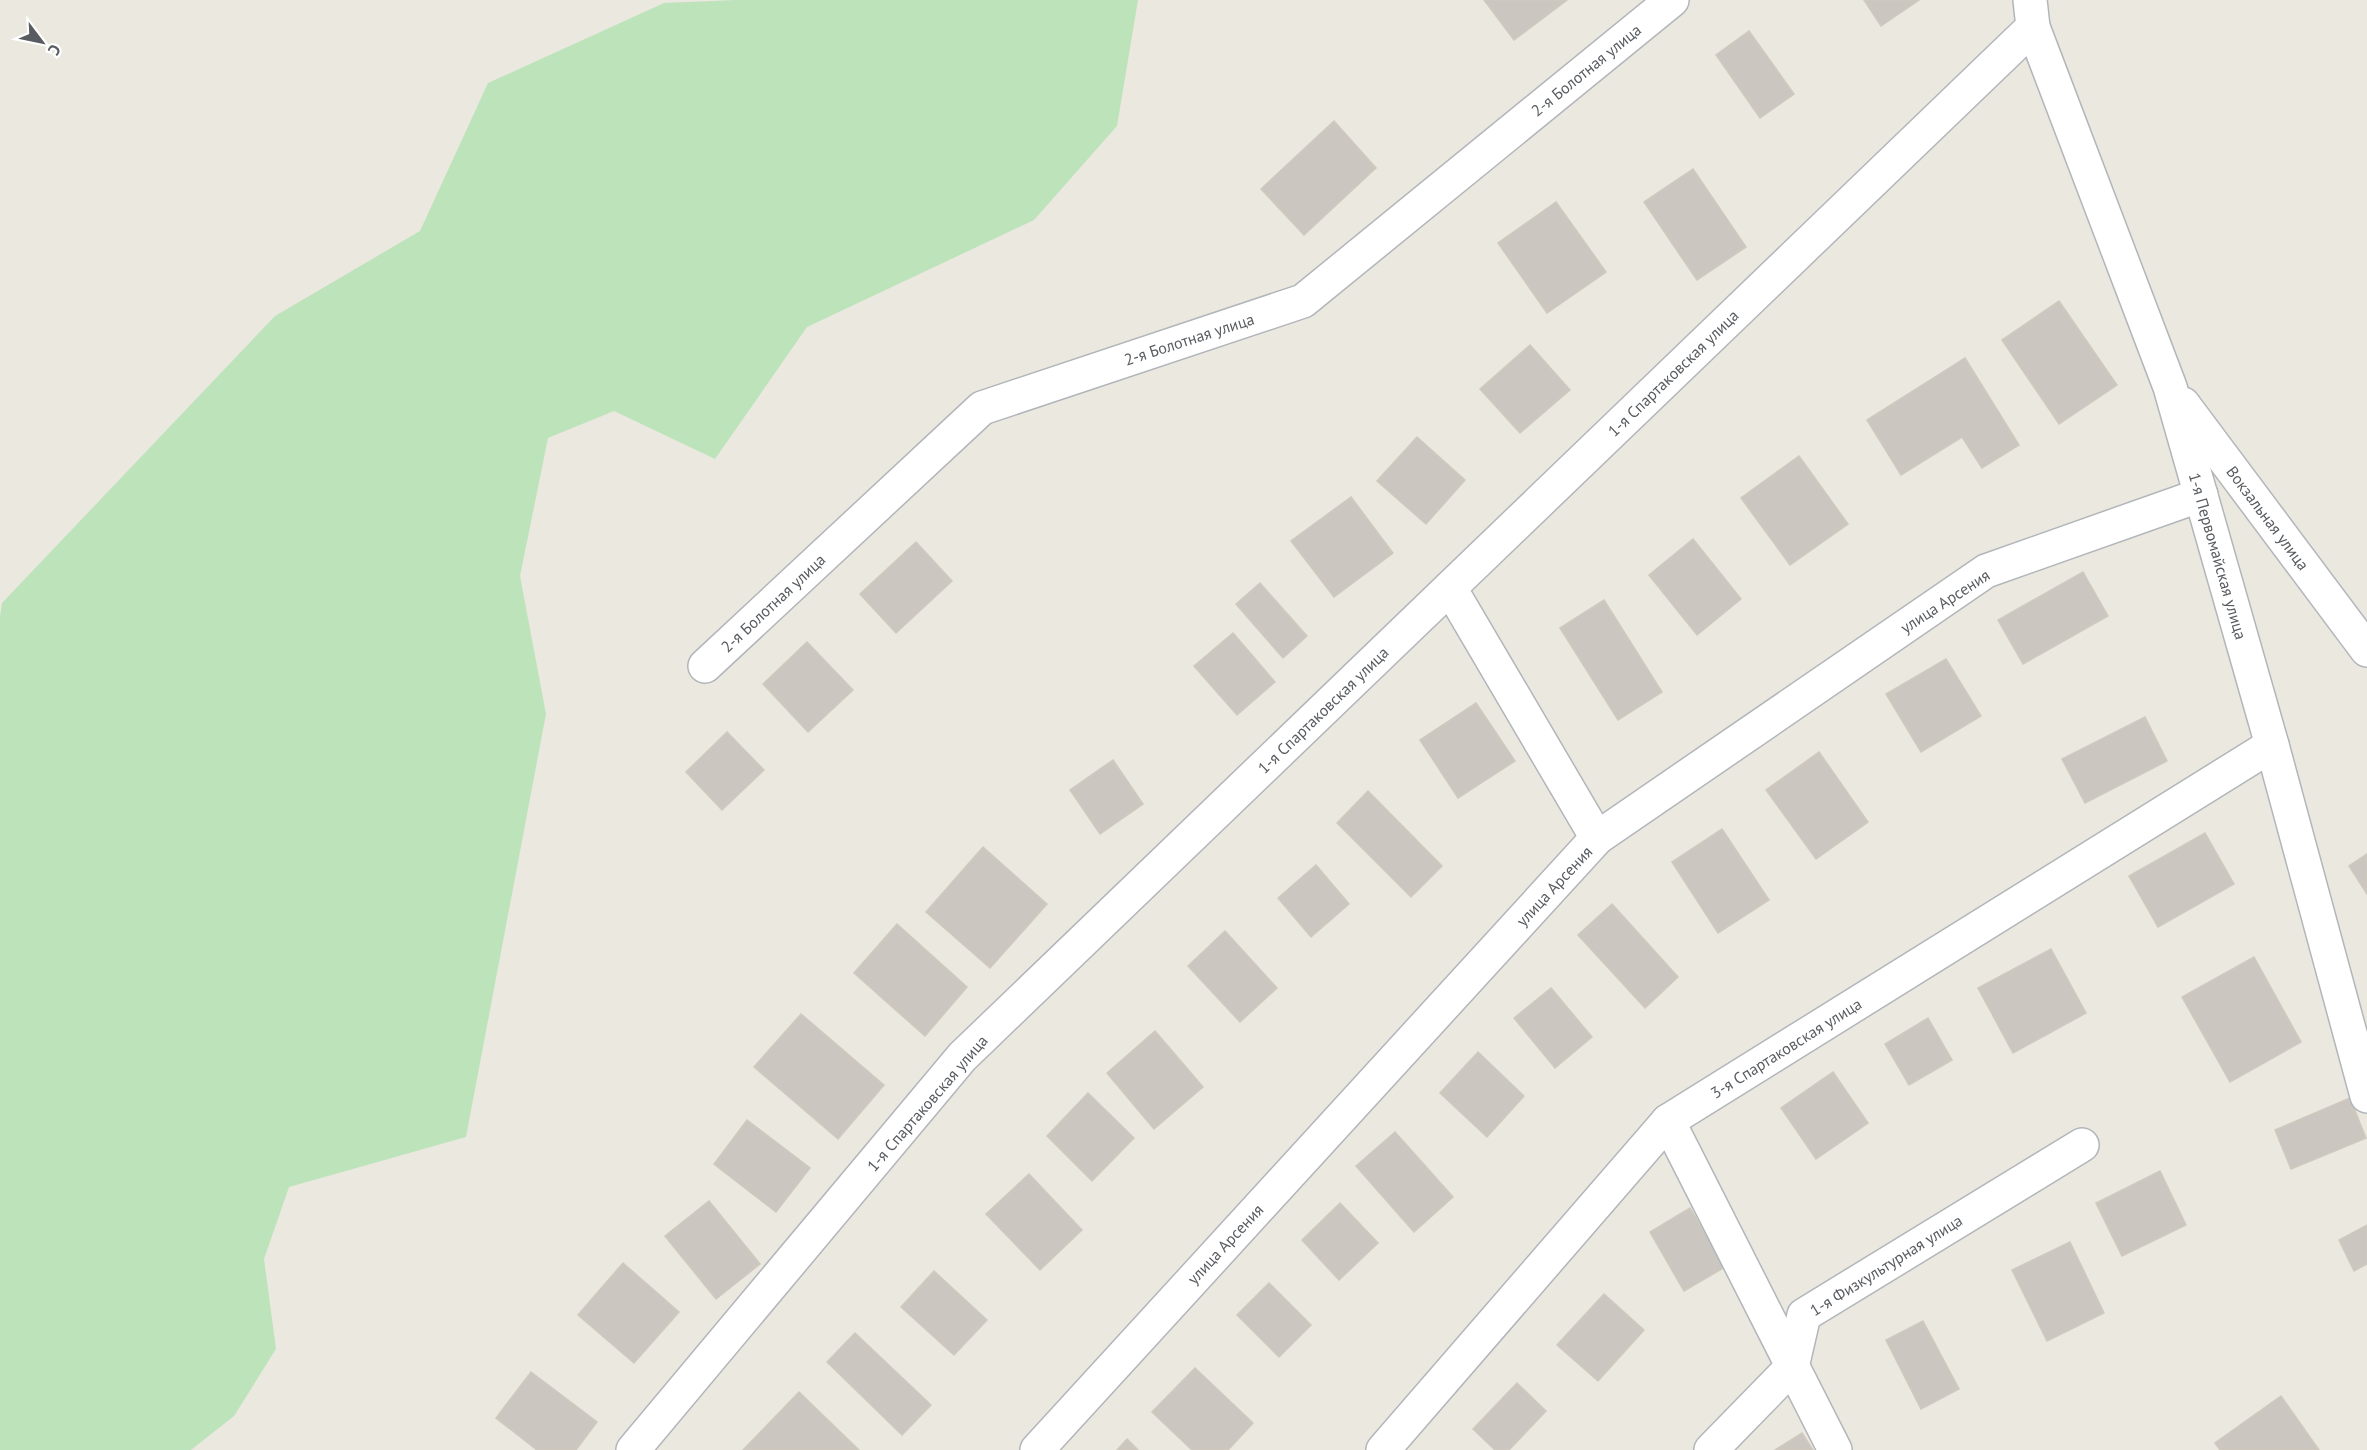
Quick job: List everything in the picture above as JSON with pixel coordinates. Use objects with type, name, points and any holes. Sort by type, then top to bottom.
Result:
[{"type":"street","name":"2-я Болотная улица","points":[[705,666],[982,408],[1303,301],[1635,11],[1672,0]]},
{"type":"street","name":"1-я Первомайская улица","points":[[2032,13],[2170,387],[2272,745],[2367,1096]]},
{"type":"street","name":"1-я Спартаковская улица","points":[[633,1450],[962,1057],[1450,588],[2032,13]]},
{"type":"street","name":"Вокзальная улица","points":[[2170,387],[2367,650]]},
{"type":"street","name":"улица Арсения","points":[[1036,1450],[1597,838],[1986,571],[2201,495]]},
{"type":"street","points":[[1450,588],[1597,838]]},
{"type":"street","name":"3-я Спартаковская улица","points":[[1383,1450],[1668,1121],[2272,745]]},
{"type":"street","points":[[1668,1121],[1835,1450]]},
{"type":"street","name":"1-я Физкультурная улица","points":[[1792,1367],[1804,1315],[2082,1145]]},
{"type":"street","points":[[1711,1450],[1792,1367]]},
{"type":"green space","points":[[736,0],[1138,0],[1117,126],[1034,220],[807,327],[715,459],[614,411],[548,438],[520,576],[546,714],[466,1137],[289,1187],[264,1259],[276,1349],[234,1416],[191,1450],[0,1450],[0,617],[2,603],[275,316],[420,231],[488,83],[664,3]]},
{"type":"building","points":[[1484,0],[1567,0],[1514,40]]},
{"type":"building","points":[[1864,0],[1919,0],[1881,26]]},
{"type":"building","points":[[1749,31],[1794,94],[1760,118],[1716,55]]},
{"type":"building","points":[[1334,121],[1376,168],[1304,235],[1261,189]]},
{"type":"building","points":[[1693,169],[1746,247],[1697,280],[1644,202]]},
{"type":"building","points":[[1556,202],[1606,272],[1547,313],[1498,243]]},
{"type":"building","points":[[2059,301],[2117,385],[2059,424],[2002,340]]},
{"type":"building","points":[[1530,345],[1570,390],[1520,433],[1480,389]]},
{"type":"building","points":[[1965,358],[2019,445],[1982,468],[1962,437],[1901,475],[1867,420]]},
{"type":"building","points":[[1417,437],[1465,480],[1426,524],[1377,481]]},
{"type":"building","points":[[1799,456],[1848,524],[1790,565],[1741,498]]},
{"type":"building","points":[[1351,497],[1393,553],[1334,597],[1291,541]]},
{"type":"building","points":[[1693,539],[1741,599],[1697,635],[1649,575]]},
{"type":"building","points":[[916,542],[952,581],[896,633],[860,594]]},
{"type":"building","points":[[2083,572],[2108,616],[2023,664],[1998,620]]},
{"type":"building","points":[[1260,583],[1307,636],[1283,658],[1236,604]]},
{"type":"building","points":[[1604,600],[1662,692],[1618,720],[1560,628]]},
{"type":"building","points":[[1233,633],[1275,682],[1237,715],[1194,666]]},
{"type":"building","points":[[807,642],[853,690],[808,732],[763,684]]},
{"type":"building","points":[[1946,659],[1981,716],[1921,752],[1886,694]]},
{"type":"building","points":[[1476,703],[1515,761],[1458,798],[1420,740]]},
{"type":"building","points":[[2145,717],[2167,761],[2085,803],[2062,759]]},
{"type":"building","points":[[727,732],[764,770],[722,810],[686,772]]},
{"type":"building","points":[[1819,752],[1868,822],[1816,859],[1766,790]]},
{"type":"building","points":[[1113,760],[1143,804],[1100,834],[1070,790]]},
{"type":"building","points":[[1368,791],[1442,866],[1411,897],[1337,823]]},
{"type":"building","points":[[1722,829],[1769,900],[1718,933],[1672,862]]},
{"type":"building","points":[[2205,833],[2234,884],[2158,927],[2129,876]]},
{"type":"building","points":[[983,847],[1047,904],[990,968],[926,912]]},
{"type":"building","points":[[2367,854],[2367,894],[2349,866]]},
{"type":"building","points":[[1316,865],[1349,904],[1311,937],[1278,898]]},
{"type":"building","points":[[1612,904],[1678,977],[1645,1008],[1578,935]]},
{"type":"building","points":[[897,924],[967,987],[925,1036],[854,973]]},
{"type":"building","points":[[1225,931],[1277,988],[1240,1022],[1188,966]]},
{"type":"building","points":[[2051,949],[2086,1013],[2013,1053],[1978,988]]},
{"type":"building","points":[[2254,957],[2301,1042],[2230,1082],[2182,997]]},
{"type":"building","points":[[1551,988],[1592,1037],[1555,1068],[1514,1018]]},
{"type":"building","points":[[801,1014],[884,1085],[838,1139],[754,1067]]},
{"type":"building","points":[[1928,1018],[1952,1060],[1909,1085],[1885,1044]]},
{"type":"building","points":[[1155,1031],[1203,1087],[1154,1129],[1107,1073]]},
{"type":"building","points":[[1478,1052],[1524,1096],[1487,1137],[1440,1093]]},
{"type":"building","points":[[1833,1072],[1868,1123],[1816,1159],[1781,1108]]},
{"type":"building","points":[[1088,1093],[1134,1138],[1092,1181],[1047,1136]]},
{"type":"building","points":[[2350,1098],[2366,1138],[2291,1169],[2275,1130]]},
{"type":"building","points":[[747,1120],[810,1168],[776,1212],[714,1164]]},
{"type":"building","points":[[1395,1132],[1453,1197],[1414,1232],[1356,1166]]},
{"type":"building","points":[[2160,1171],[2186,1225],[2122,1256],[2096,1203]]},
{"type":"building","points":[[1029,1174],[1082,1230],[1040,1270],[986,1214]]},
{"type":"building","points":[[709,1201],[760,1264],[716,1299],[665,1236]]},
{"type":"building","points":[[1340,1203],[1378,1243],[1339,1280],[1302,1240]]},
{"type":"building","points":[[1690,1208],[1725,1267],[1684,1291],[1650,1232]]},
{"type":"building","points":[[2367,1225],[2367,1264],[2354,1271],[2339,1240]]},
{"type":"building","points":[[2070,1242],[2104,1313],[2047,1341],[2012,1270]]},
{"type":"building","points":[[623,1263],[679,1312],[634,1363],[578,1315]]},
{"type":"building","points":[[934,1271],[987,1320],[954,1355],[901,1307]]},
{"type":"building","points":[[1269,1283],[1311,1325],[1279,1357],[1237,1315]]},
{"type":"building","points":[[1604,1294],[1644,1330],[1598,1381],[1557,1345]]},
{"type":"building","points":[[1923,1321],[1959,1389],[1921,1409],[1886,1340]]},
{"type":"building","points":[[855,1333],[931,1405],[902,1435],[827,1362]]},
{"type":"building","points":[[1195,1368],[1253,1423],[1228,1450],[1192,1450],[1152,1412]]},
{"type":"building","points":[[531,1372],[597,1422],[576,1450],[537,1450],[496,1418]]},
{"type":"building","points":[[1517,1383],[1546,1411],[1509,1450],[1495,1450],[1473,1429]]},
{"type":"building","points":[[799,1392],[859,1450],[743,1450]]},
{"type":"building","points":[[2281,1396],[2319,1450],[2220,1450],[2215,1443]]},
{"type":"building","points":[[1802,1433],[1813,1450],[1775,1450]]},
{"type":"building","points":[[1127,1439],[1138,1450],[1117,1450]]}]
